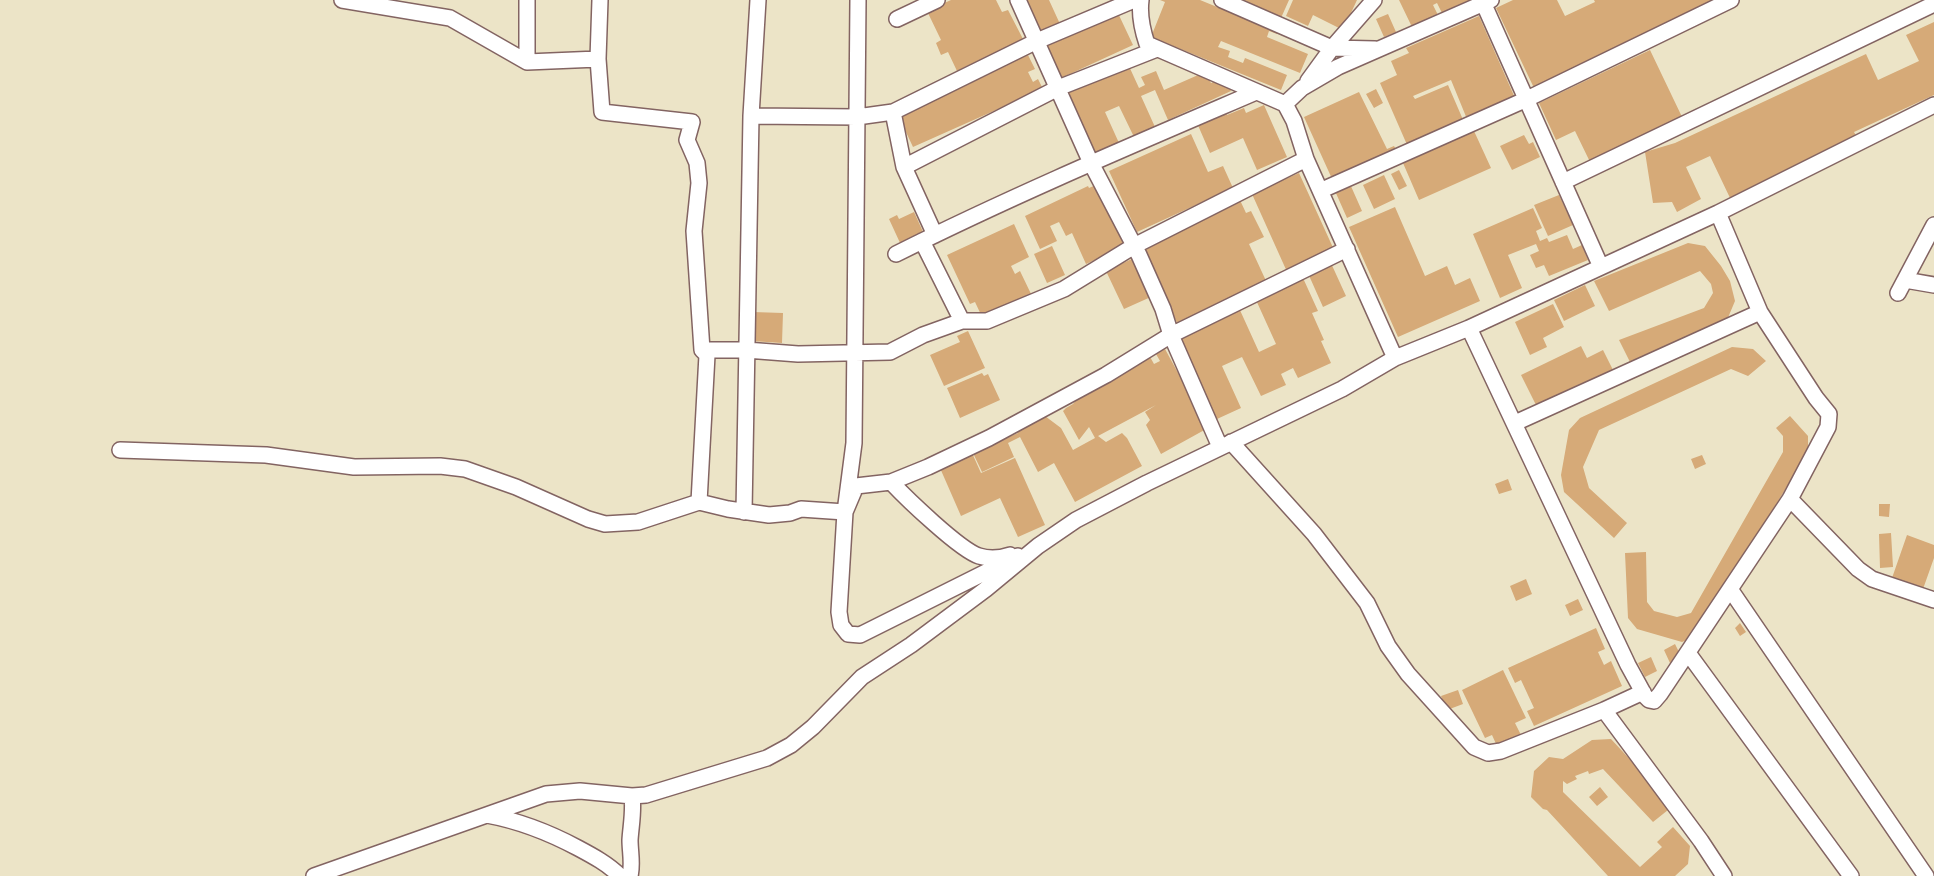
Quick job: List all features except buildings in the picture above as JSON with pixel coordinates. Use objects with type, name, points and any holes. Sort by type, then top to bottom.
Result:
[{"type":"street","points":[[342,0],[450,18],[527,62],[598,59]]},
{"type":"street","points":[[526,0],[527,62]]},
{"type":"street","points":[[600,0],[598,59],[602,112],[692,122],[687,140],[697,163],[699,183],[694,231],[702,350],[707,355],[699,502]]},
{"type":"street","points":[[744,512],[751,116],[758,0]]},
{"type":"street","points":[[858,0],[854,443],[845,512],[839,612],[841,625],[848,634],[860,635],[1038,546]]},
{"type":"street","points":[[897,19],[937,0]]},
{"type":"street","points":[[1018,0],[1091,163],[1134,246],[1163,309],[1171,335],[1226,445],[1314,534],[1367,603],[1388,646],[1408,674],[1474,747],[1488,754],[1501,751],[1604,710],[1643,692]]},
{"type":"street","points":[[751,116],[857,117],[894,112],[1036,41],[1134,0]]},
{"type":"street","points":[[1141,0],[1142,30],[1147,44],[1202,66],[1286,104],[1294,121],[1306,159],[1322,190],[1346,249],[1395,358]]},
{"type":"street","points":[[1222,0],[1332,48],[1382,48]]},
{"type":"street","points":[[1286,104],[1302,88],[1332,48],[1374,0]]},
{"type":"street","points":[[1322,190],[1527,100],[1731,0]]},
{"type":"street","points":[[1302,88],[1338,67],[1486,1],[1527,100],[1601,267]]},
{"type":"street","points":[[1563,182],[1934,4]]},
{"type":"street","points":[[904,167],[1058,88],[1157,49]]},
{"type":"street","points":[[896,254],[1091,163],[1256,92]]},
{"type":"street","points":[[314,876],[546,794],[580,791],[632,796],[646,795],[767,758],[790,746],[813,727],[862,678],[904,650],[986,589],[1038,546],[1076,520],[1147,483],[1342,389],[1395,358],[1469,328],[1718,213],[1934,105]]},
{"type":"street","points":[[894,112],[904,167],[929,238],[962,321]]},
{"type":"street","points":[[702,350],[746,350],[798,354],[890,352],[923,335],[962,321],[987,321],[1064,289],[1134,246],[1306,159]]},
{"type":"street","points":[[1469,328],[1628,665],[1649,700],[1656,698],[1790,499],[1828,427],[1830,414],[1816,398],[1760,312],[1718,213]]},
{"type":"street","points":[[1934,225],[1901,286],[1934,285]]},
{"type":"street","points":[[845,512],[856,486],[891,482],[989,438],[1106,375],[1171,335],[1346,249]]},
{"type":"street","points":[[1515,423],[1760,312]]},
{"type":"street","points":[[120,450],[266,455],[354,466],[440,466],[464,469],[604,524],[638,522],[699,502],[744,512],[769,515],[790,513],[802,509],[845,512]]},
{"type":"street","points":[[891,482],[913,504],[956,541],[979,556],[995,558],[1038,546]]},
{"type":"street","points":[[1790,499],[1845,556],[1872,579],[1934,600]]},
{"type":"street","points":[[1730,589],[1926,876]]},
{"type":"street","points":[[1688,653],[1851,876]]},
{"type":"street","points":[[1604,710],[1701,840],[1724,876]]},
{"type":"street","points":[[630,876],[632,866],[630,838],[634,811],[632,796]]},
{"type":"street","points":[[485,814],[511,819],[546,831],[599,859],[620,876]]}]
